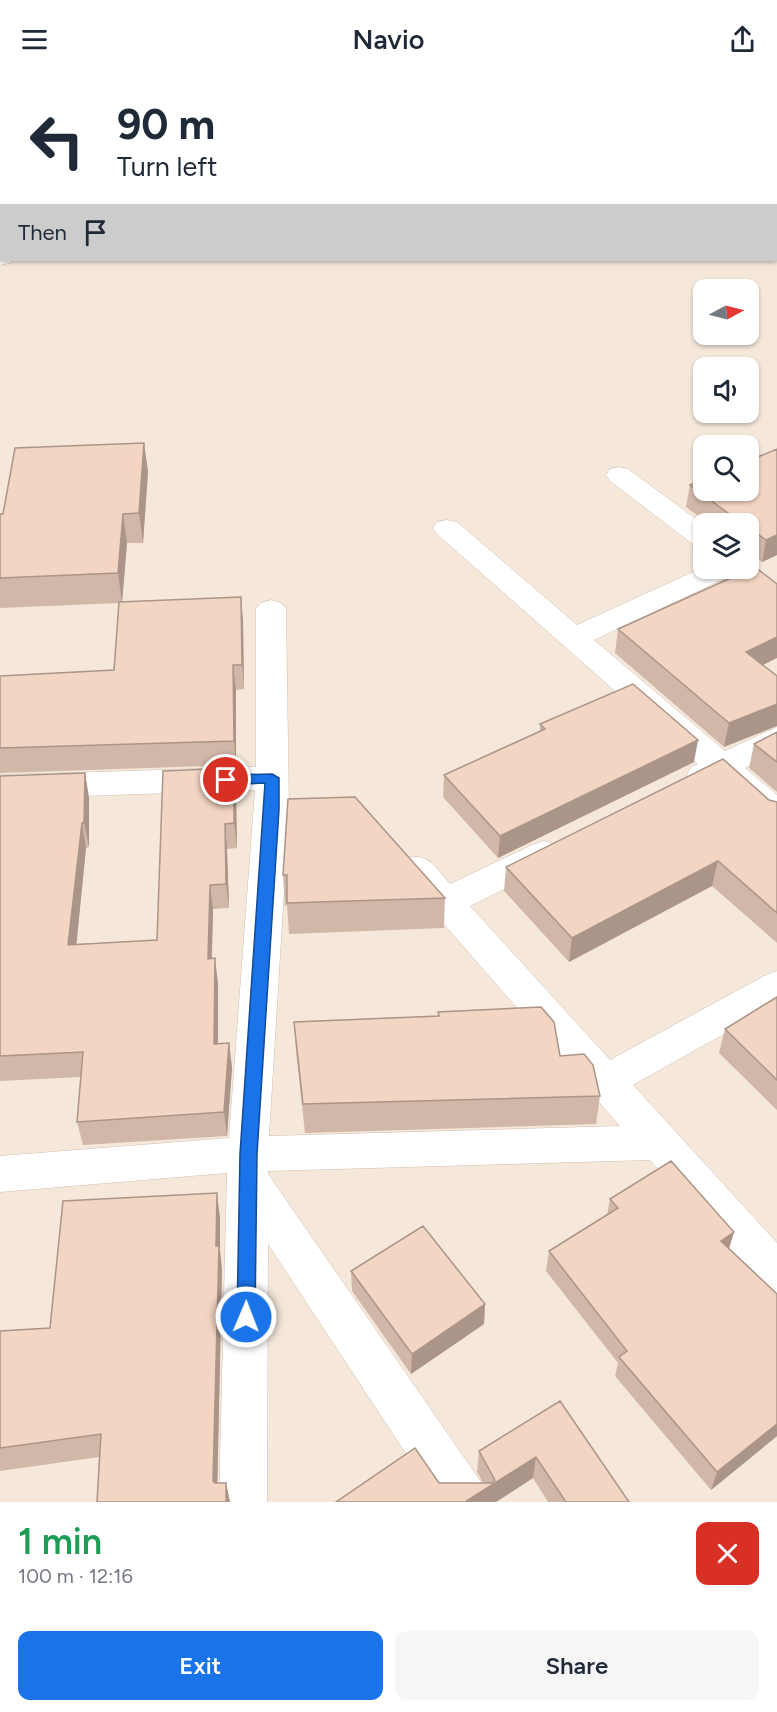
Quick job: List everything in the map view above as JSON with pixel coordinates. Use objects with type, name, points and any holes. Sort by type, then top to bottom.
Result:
[{"type":"street","points":[[619,475],[693,531]]},
{"type":"street","points":[[447,528],[777,814]]},
{"type":"street","points":[[575,637],[719,579]]},
{"type":"street","points":[[243,1502],[248,1167],[282,797],[271,609]]},
{"type":"street","points":[[679,787],[777,738]]},
{"type":"street","points":[[0,787],[282,797]]},
{"type":"street","points":[[446,902],[573,839]]},
{"type":"street","points":[[390,840],[777,1274]]},
{"type":"street","points":[[607,1081],[777,986]]},
{"type":"street","points":[[0,1174],[248,1167],[448,1149],[566,1143],[660,1142]]},
{"type":"street","points":[[248,1167],[466,1502]]},
{"type":"shaded area","points":[[0,261],[777,261],[777,1502],[0,1502]]},
{"type":"building","points":[[144,443],[139,513],[123,514],[118,573],[0,578],[0,514],[3,514],[15,448]]},
{"type":"building","points":[[777,449],[777,535],[766,540],[759,535],[759,513],[728,513],[712,501],[759,501],[759,456]]},
{"type":"building","points":[[759,570],[777,584],[777,637],[746,652],[777,676],[777,704],[729,723],[618,629],[728,579],[759,579]]},
{"type":"building","points":[[241,597],[242,665],[233,665],[234,741],[0,748],[0,676],[114,670],[119,602]]},
{"type":"building","points":[[633,684],[698,740],[500,836],[444,775],[545,729],[540,724]]},
{"type":"building","points":[[777,732],[777,762],[754,744]]},
{"type":"building","points":[[723,759],[769,800],[777,802],[777,913],[718,861],[572,938],[506,867]]},
{"type":"building","points":[[234,768],[234,823],[225,824],[226,884],[210,885],[208,959],[215,958],[214,1044],[229,1043],[224,1112],[77,1122],[83,1052],[0,1056],[0,776],[85,773],[84,823],[82,823],[68,945],[157,940],[163,771]]},
{"type":"building","points":[[355,797],[445,898],[287,903],[287,875],[283,875],[288,799]]},
{"type":"building","points":[[777,997],[777,1080],[725,1029]]},
{"type":"building","points":[[541,1007],[554,1022],[560,1056],[584,1054],[593,1065],[600,1096],[303,1104],[294,1022],[439,1016],[438,1012]]},
{"type":"building","points":[[671,1161],[734,1232],[721,1241],[777,1294],[777,1424],[717,1472],[619,1357],[627,1351],[549,1251],[618,1208],[610,1199]]},
{"type":"building","points":[[217,1193],[216,1246],[219,1246],[213,1481],[226,1483],[226,1502],[97,1502],[101,1434],[0,1448],[0,1331],[50,1328],[63,1201]]},
{"type":"building","points":[[423,1226],[485,1304],[412,1354],[351,1271]]},
{"type":"building","points":[[560,1401],[629,1502],[566,1502],[536,1457],[465,1502],[336,1502],[415,1448],[439,1483],[492,1483],[495,1480],[479,1451]]},
{"type":"route","points":[[226,780],[272,778],[272,809],[248,1154],[246,1317]]}]
